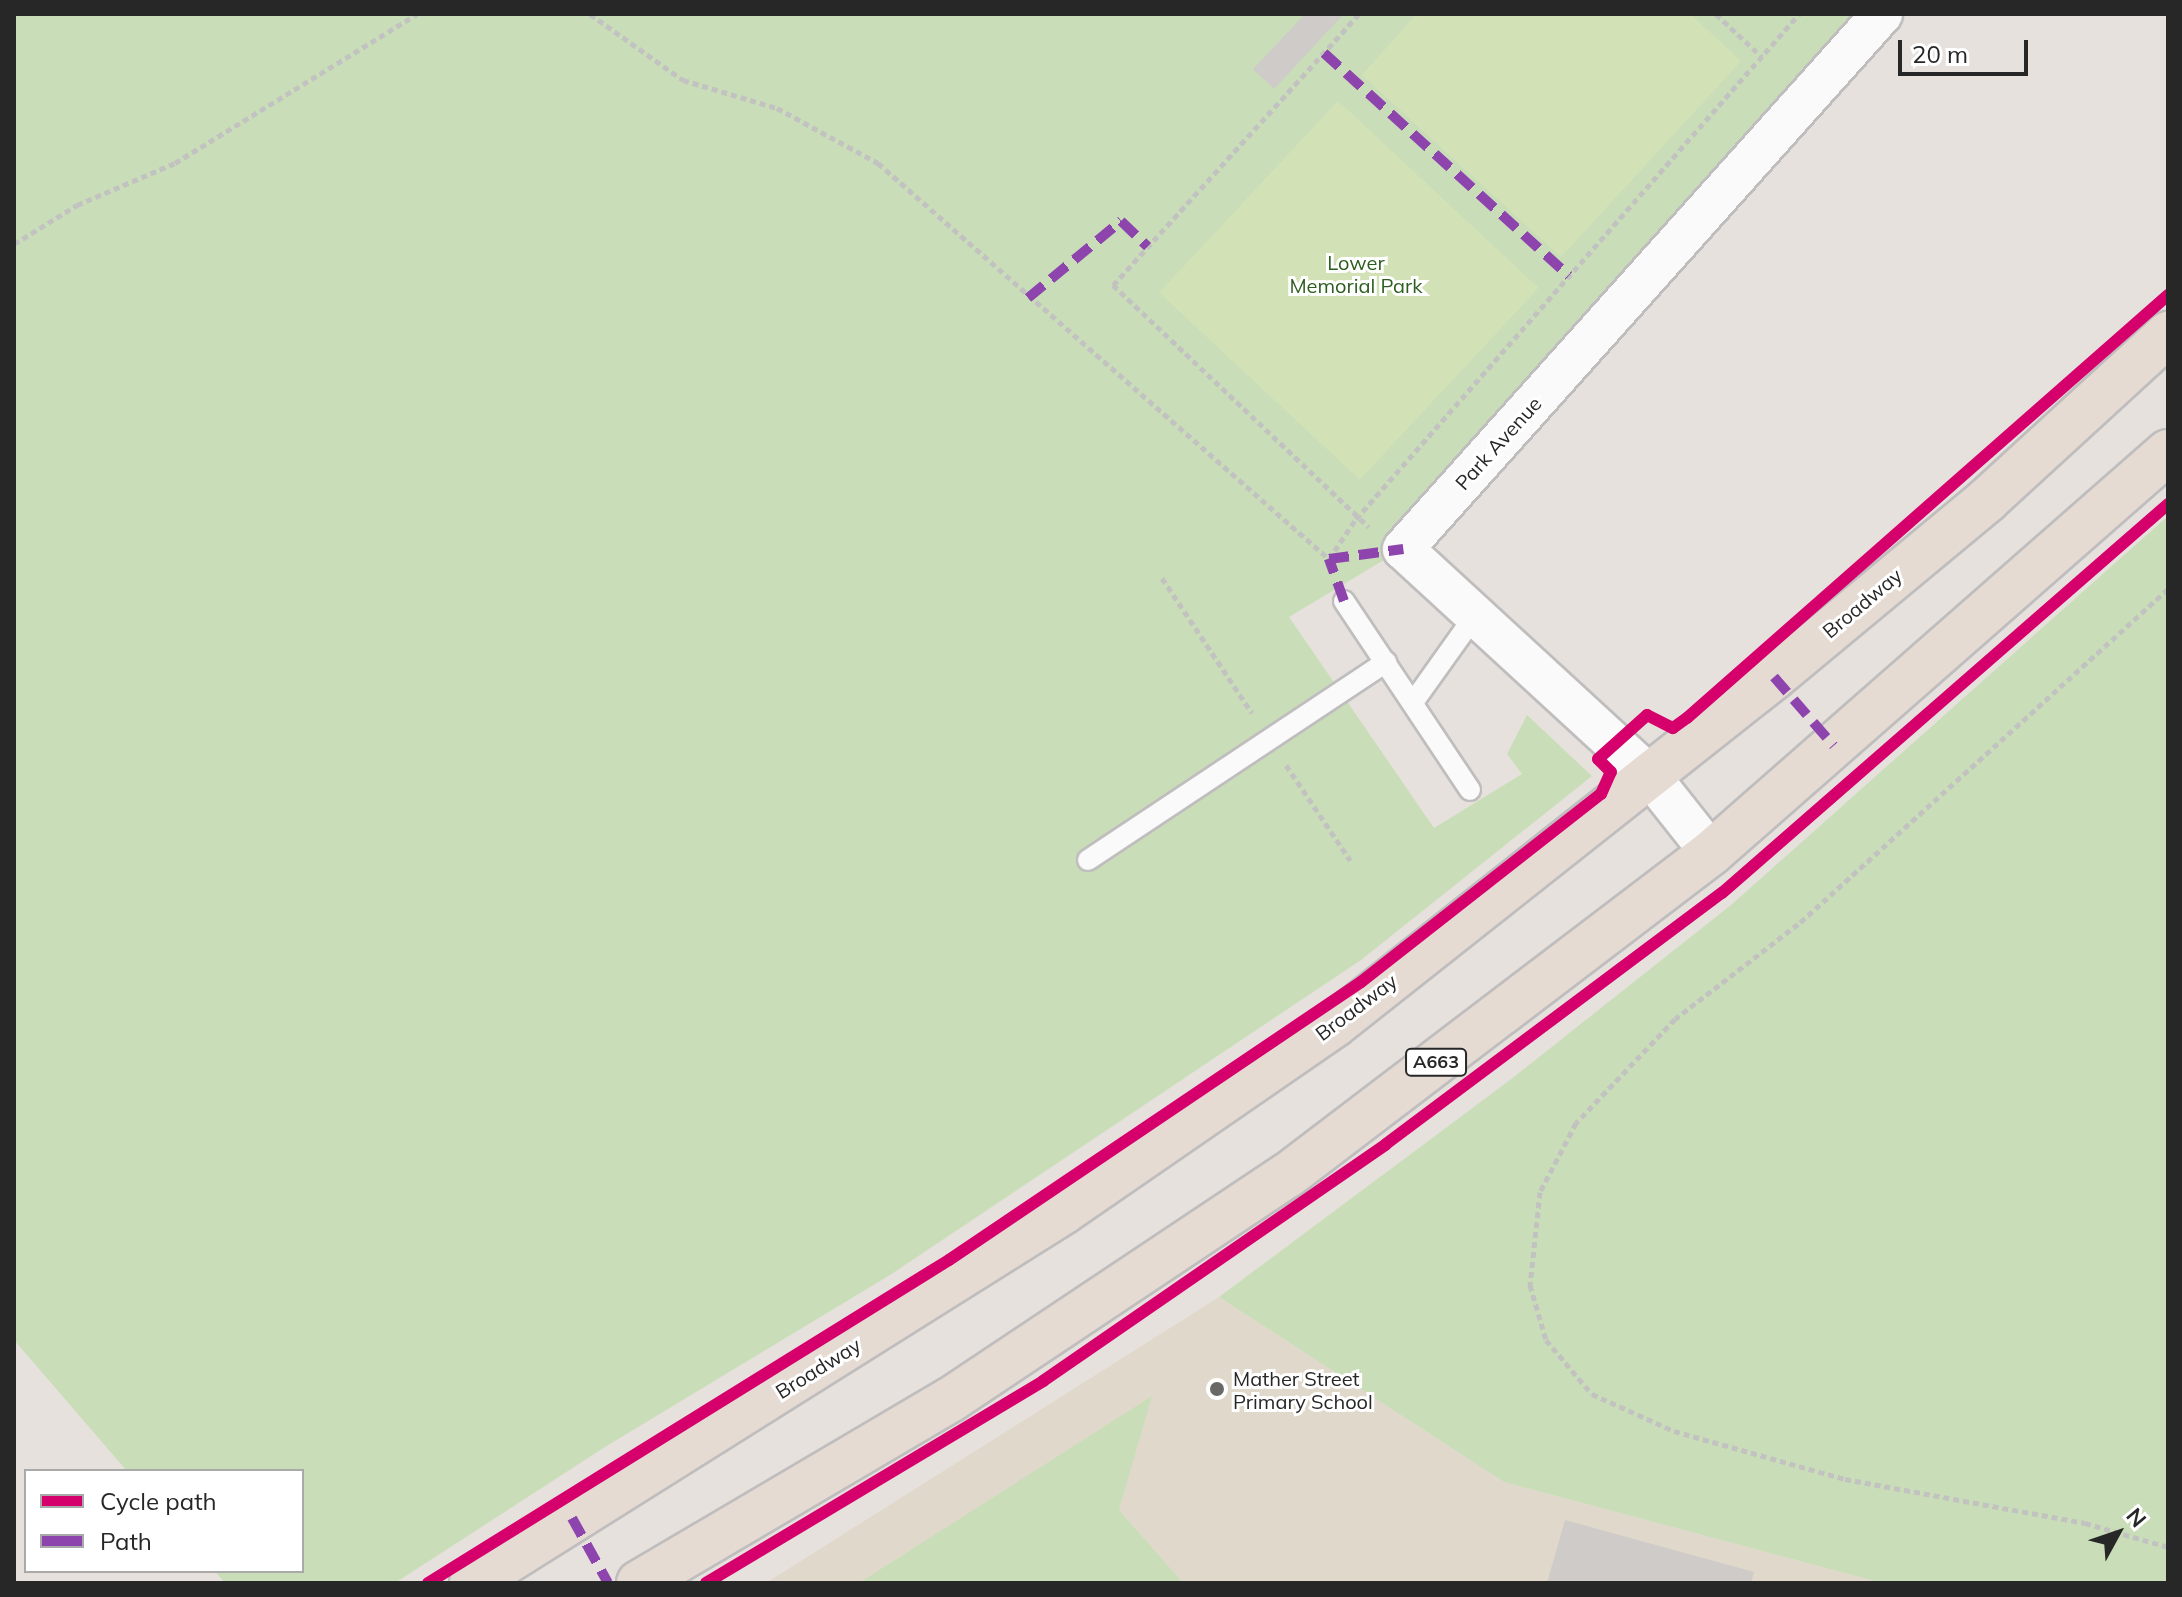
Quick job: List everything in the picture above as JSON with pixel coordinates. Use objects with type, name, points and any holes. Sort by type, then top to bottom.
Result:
[{"type":"highway","name":"Broadway","points":[[472,1583],[1063,1212],[1334,1025],[1650,776],[1987,500],[2168,334]]},
{"type":"highway","name":"A663","points":[[639,1583],[950,1400],[1288,1175],[1711,853],[2168,452]]},
{"type":"street","name":"Park Avenue","points":[[1711,853],[1650,776],[1403,549],[1882,14]]},
{"type":"lane","points":[[1344,601],[1414,701],[1470,790]]},
{"type":"lane","points":[[1414,701],[1476,614]]},
{"type":"lane","points":[[1088,860],[1386,662]]},
{"type":"path","points":[[14,244],[77,205],[175,163],[417,14]]},
{"type":"path","points":[[590,14],[683,80],[777,108],[878,163],[1329,559],[1356,519],[1799,14]]},
{"type":"path","points":[[1356,519],[1113,285],[1359,14]]},
{"type":"path","points":[[1716,14],[1762,57]]},
{"type":"path","points":[[2168,589],[1798,924],[1675,1019],[1576,1123],[1540,1192],[1530,1285],[1546,1340],[1592,1394],[1674,1431],[1845,1479],[2085,1523],[2168,1547]]},
{"type":"shaded area","name":"Mather Street Primary School","points":[[1219,1297],[1504,1482],[1882,1583],[766,1583]]},
{"type":"green space","name":"Lower Memorial Park","points":[[14,14],[1888,14],[1457,516],[1289,617],[1434,828],[1522,774],[1507,754],[1527,715],[1592,776],[1361,960],[890,1275],[605,1447],[395,1583],[225,1583],[217,1573],[304,1573],[304,1469],[125,1469],[14,1340]]},
{"type":"green space","points":[[1417,14],[1690,14],[1741,61],[1561,257],[1362,75]]},
{"type":"green space","name":"Lower Memorial Park","points":[[1338,101],[1538,288],[1360,479],[1159,293]]},
{"type":"green space","points":[[2168,516],[2168,1583],[1882,1583],[1504,1482],[1219,1297],[1510,1080],[1731,905]]},
{"type":"green space","points":[[1152,1396],[1119,1510],[1183,1583],[859,1583]]},
{"type":"building","points":[[1305,14],[1344,14],[1274,89],[1253,69]]},
{"type":"building","points":[[1565,1520],[1754,1572],[1751,1583],[1547,1583]]},
{"type":"marked path","points":[[1324,53],[1569,276]]},
{"type":"marked path","points":[[1028,298],[1121,221],[1148,247]]},
{"type":"marked path","points":[[1344,601],[1329,559],[1403,549]]},
{"type":"marked path","points":[[1774,677],[1834,746]]},
{"type":"marked path","points":[[572,1518],[608,1583]]},
{"type":"cycle path","points":[[428,1583],[949,1260],[1361,982],[1601,794],[1611,772],[1598,759],[1647,715],[1673,728],[1687,718],[2168,295]]},
{"type":"cycle path","points":[[706,1583],[1043,1381],[1386,1144],[1722,893],[2168,504]]},
{"type":"place","name":"Mather Street Primary School","points":[[1217,1389]]}]
